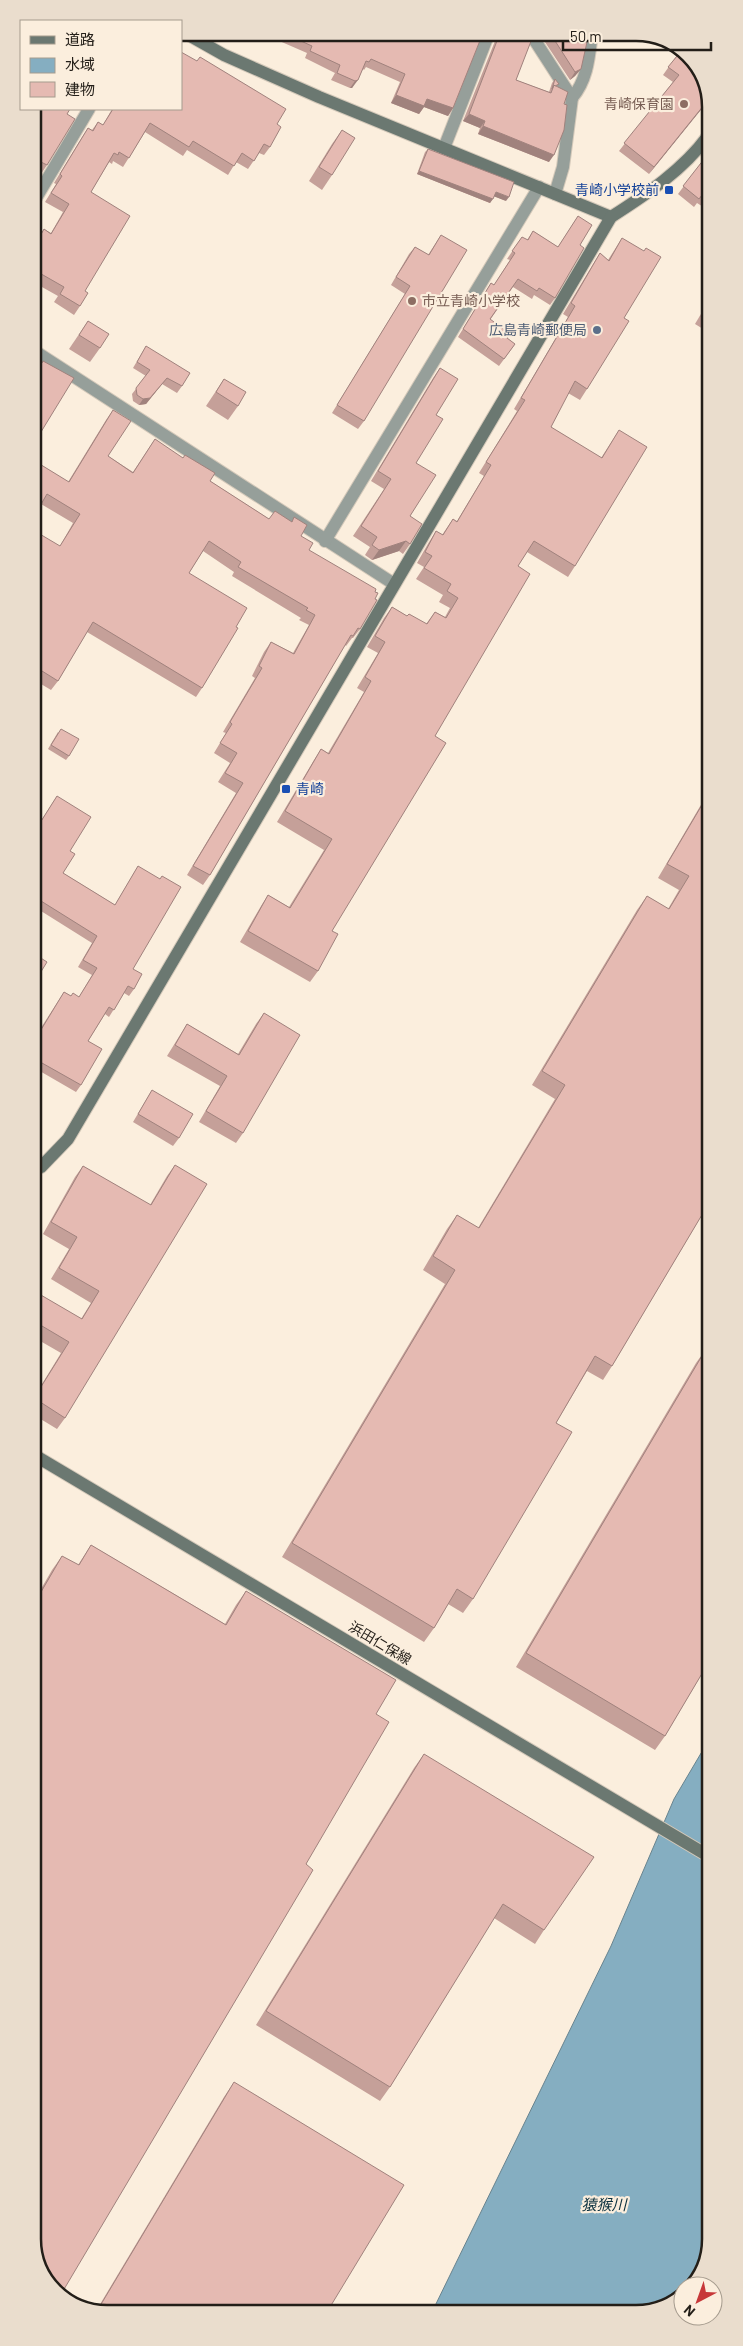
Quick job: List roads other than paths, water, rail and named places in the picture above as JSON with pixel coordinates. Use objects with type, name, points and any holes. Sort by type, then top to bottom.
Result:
[{"type":"street","points":[[200,41],[224,55],[276,78],[611,217]]},
{"type":"street","points":[[444,148],[486,41]]},
{"type":"street","points":[[535,41],[572,98]]},
{"type":"street","points":[[555,194],[563,167],[572,98],[581,87],[586,71],[591,41]]},
{"type":"street","points":[[41,190],[88,110]]},
{"type":"street","points":[[41,1168],[68,1139],[611,217],[640,199],[677,170],[702,143]]},
{"type":"street","points":[[325,541],[539,187]]},
{"type":"street","points":[[41,355],[394,584]]},
{"type":"street","name":"浜田仁保線","points":[[41,1459],[702,1852]]},
{"type":"water","name":"猿猴川","points":[[702,1752],[702,2239],[698,2260],[693,2272],[690,2276],[673,2276],[673,2293],[665,2298],[644,2304],[435,2305],[611,1946],[674,1799]]},
{"type":"place","name":"青崎保育園","points":[[684,104]]},
{"type":"place","name":"青崎小学校前","points":[[669,190]]},
{"type":"place","name":"市立青崎小学校","points":[[412,301]]},
{"type":"place","name":"広島青崎郵便局","points":[[597,330]]},
{"type":"place","name":"青崎","points":[[286,789]]}]
